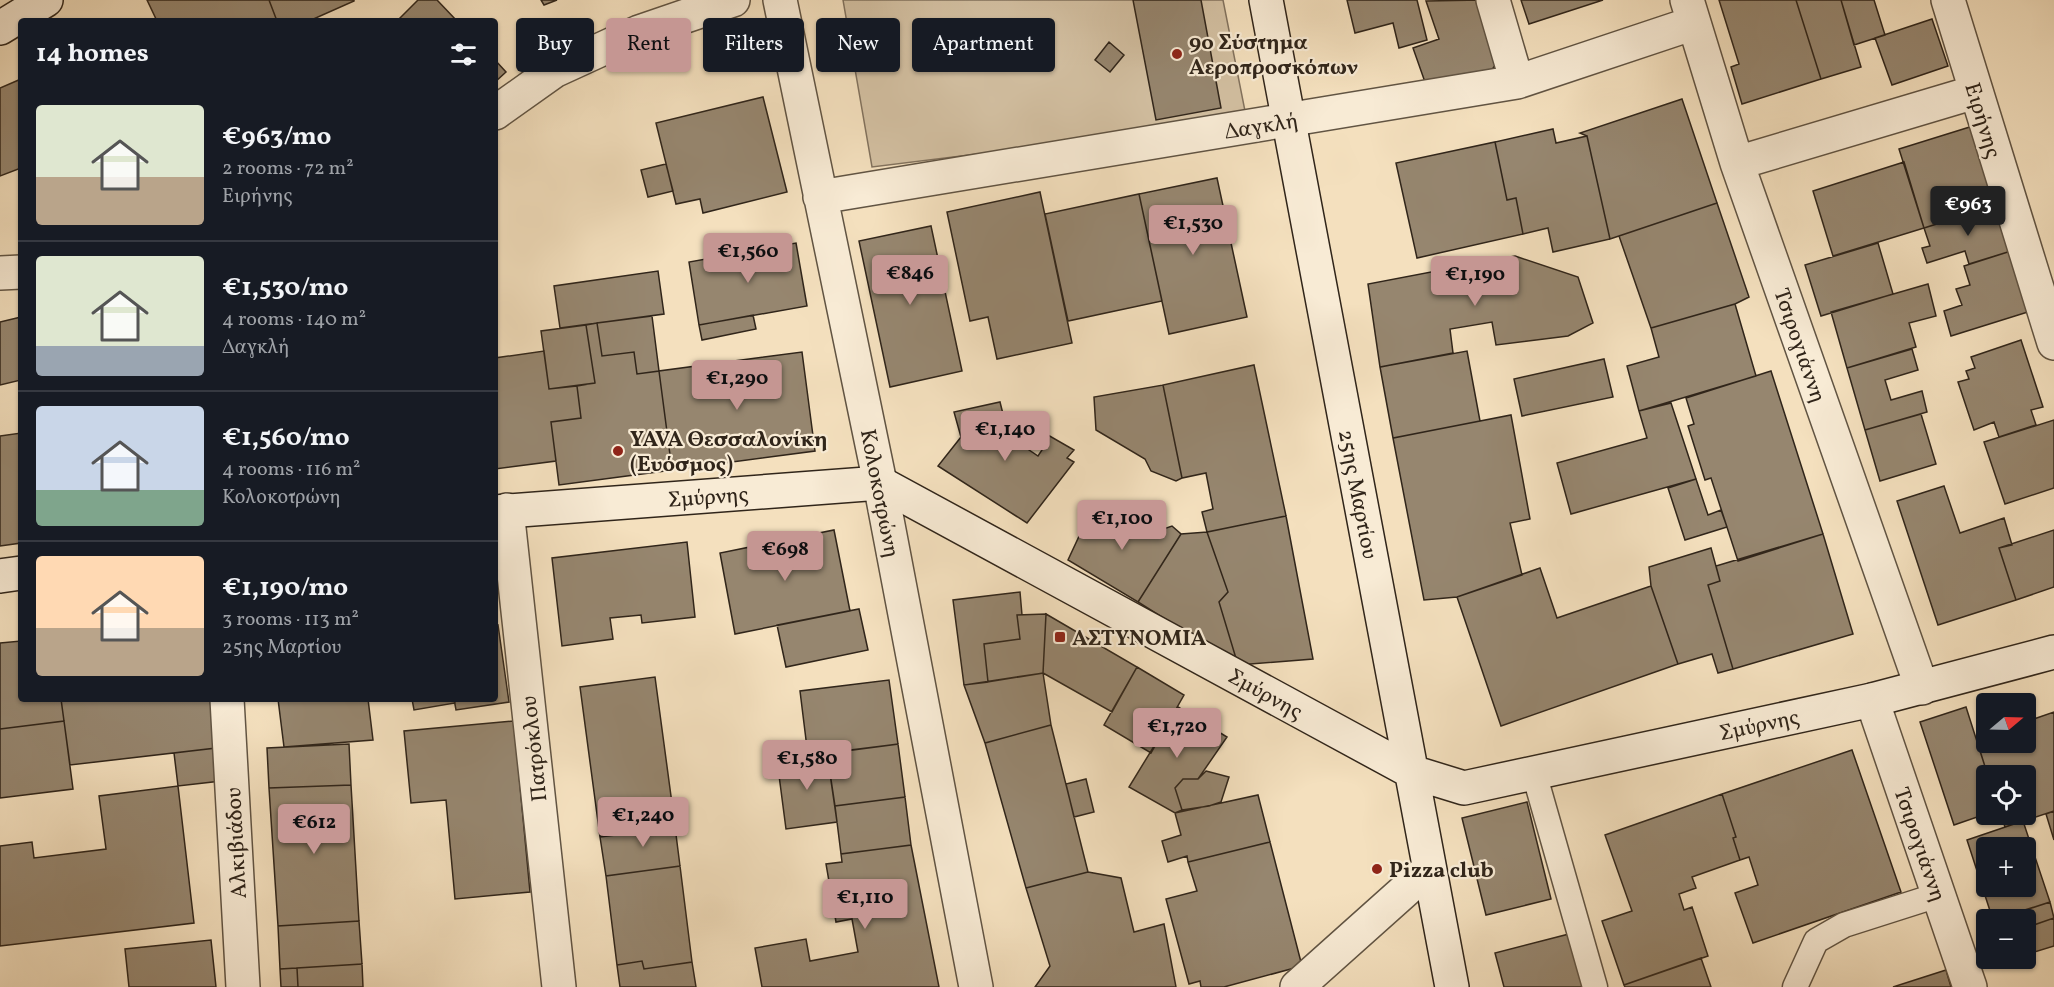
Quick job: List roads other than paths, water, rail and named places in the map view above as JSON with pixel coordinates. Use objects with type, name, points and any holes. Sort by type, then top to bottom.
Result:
[{"type":"street","points":[[0,28],[46,0]]},
{"type":"street","points":[[498,111],[554,70],[639,32],[733,0]]},
{"type":"street","name":"Κολοκοτρώνη","points":[[780,0],[879,483],[976,987]]},
{"type":"street","name":"25ης Μαρτίου","points":[[1266,0],[1452,987]]},
{"type":"street","points":[[1493,0],[1517,82]]},
{"type":"street","name":"Ειρήνης","points":[[1948,0],[2054,343]]},
{"type":"street","name":"Δαγκλή","points":[[820,197],[1517,82],[1690,11]]},
{"type":"street","name":"Τσιρογιάννη","points":[[1690,11],[1737,163],[1922,688]]},
{"type":"street","points":[[1737,163],[1975,92]]},
{"type":"street","points":[[0,273],[18,272]]},
{"type":"street","name":"Σμύρνης","points":[[501,511],[879,483],[1412,772],[1464,788],[1872,700],[2054,652]]},
{"type":"street","name":"Πατρόκλου","points":[[501,511],[558,987]]},
{"type":"street","points":[[0,576],[18,573]]},
{"type":"street","name":"Τσιρογιάννη","points":[[1872,700],[1970,987]]},
{"type":"street","name":"Αλκιβιάδου","points":[[227,702],[243,987]]},
{"type":"street","points":[[1297,987],[1430,869]]},
{"type":"lane","points":[[1534,773],[1595,987]]},
{"type":"lane","points":[[1795,987],[1816,941],[1844,926],[1938,895]]},
{"type":"place","name":"9ο Σύστημα Αεροπροσκόπων","points":[[1177,54]]},
{"type":"place","name":"YAVA Θεσσαλονίκη (Ευόσμος)","points":[[618,451]]},
{"type":"place","name":"ΑΣΤΥΝΟΜΙΑ","points":[[1060,637]]},
{"type":"place","name":"Pizza club","points":[[1377,869]]}]
